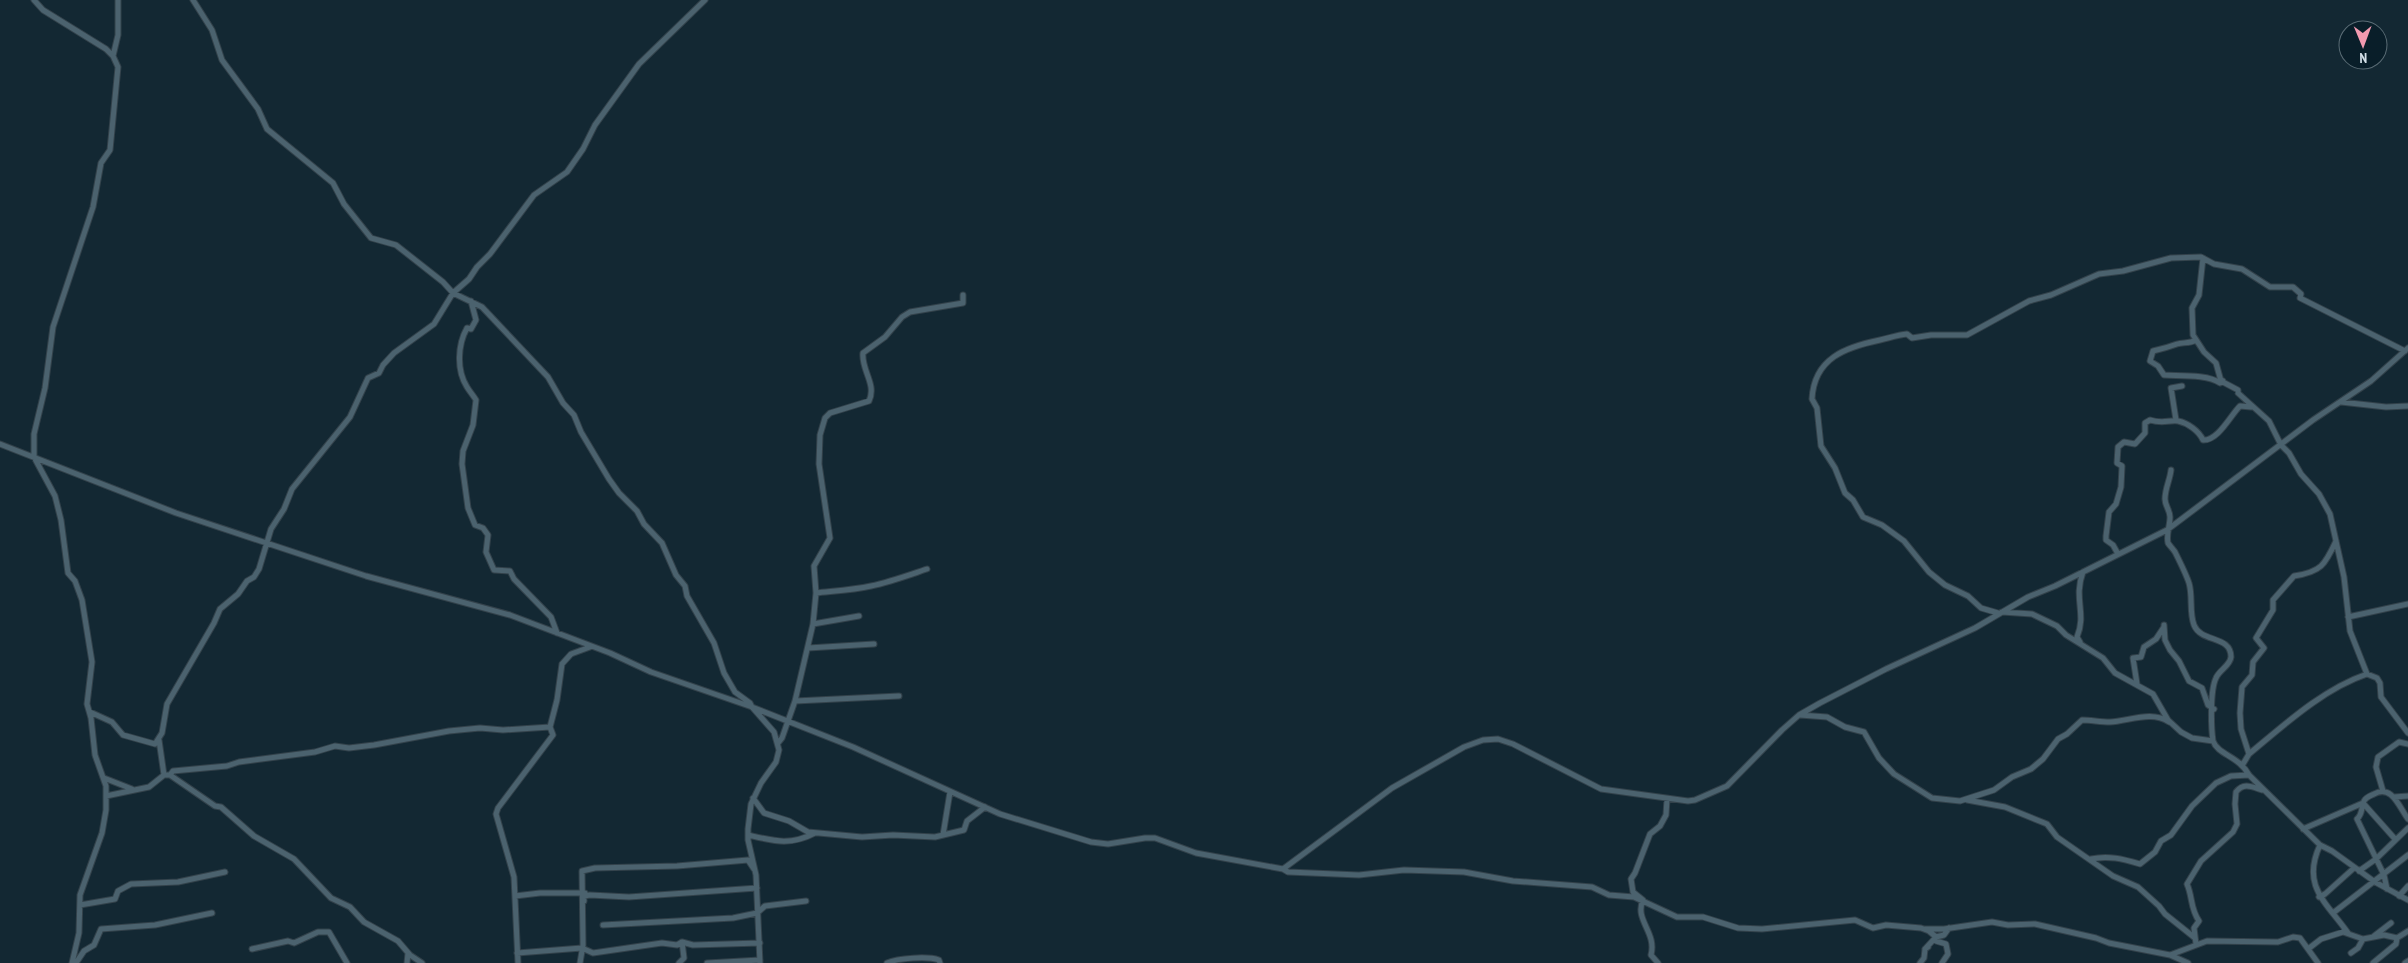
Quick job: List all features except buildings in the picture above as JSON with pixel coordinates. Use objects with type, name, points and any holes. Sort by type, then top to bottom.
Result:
[{"type":"street","points":[[34,0],[44,10],[94,40],[113,56],[118,67],[112,142],[110,150],[101,162],[97,194],[91,215],[53,327],[46,388],[34,428],[34,458],[55,496],[61,520],[68,573],[75,581],[82,600],[92,662],[87,704],[95,755],[104,778],[106,796],[102,833],[85,879],[80,905],[79,933],[72,963]]},
{"type":"street","points":[[113,56],[118,35],[118,0]]},
{"type":"street","points":[[193,0],[212,30],[222,60],[238,84],[255,104],[266,129],[333,183],[344,204],[370,238],[390,243],[403,249],[444,282],[453,293],[471,301],[492,315],[514,343],[548,377],[563,403],[574,416],[581,432],[619,493],[637,511],[644,524],[662,543],[676,575],[685,586],[687,596],[712,639],[724,673],[735,692],[752,707],[774,732],[779,750],[776,762],[753,798],[748,835],[757,888],[760,962],[707,963]]},
{"type":"street","points":[[155,744],[162,733],[168,704],[173,693],[189,668],[220,609],[238,594],[247,581],[254,577],[268,544],[271,529],[284,509],[292,489],[350,417],[368,378],[379,372],[383,364],[394,353],[434,324],[453,293],[469,279],[477,267],[490,254],[534,195],[567,172],[583,149],[595,125],[639,64],[705,0]]},
{"type":"street","points":[[1283,869],[1392,788],[1464,747],[1483,740],[1498,739],[1512,744],[1601,789],[1695,800],[1726,786],[1766,745],[1799,715],[1886,669],[1975,628],[2000,613],[2028,597],[2167,530],[2371,381],[2407,349],[2303,301],[2300,298],[2301,294],[2293,287],[2270,287],[2242,269],[2214,264],[2203,258],[2172,258],[2123,271],[2099,274],[2051,295],[2029,301],[1967,336],[1931,335],[1912,338],[1907,334],[1864,343],[1834,355],[1820,373],[1812,397],[1817,408],[1820,443],[1837,472],[1845,493],[1853,500],[1863,517],[1882,525],[1904,542],[1928,572],[1945,585],[1968,596],[1981,608],[2000,613],[2032,614],[2057,626],[2066,635],[2103,658],[2115,673],[2154,694],[2168,720],[2181,732]]},
{"type":"street","points":[[2203,258],[2200,290],[2192,312],[2193,335],[2204,352],[2216,363],[2217,371],[2223,381],[2238,390],[2238,393],[2269,421],[2281,445],[2319,494],[2330,514],[2344,577],[2350,631],[2367,674]]},
{"type":"street","points":[[778,742],[782,738],[795,702],[813,624],[816,593],[814,566],[830,538],[819,464],[820,435],[825,418],[835,410],[869,401],[871,389],[864,367],[863,353],[885,337],[902,316],[910,312],[963,303],[963,295]]},
{"type":"street","points":[[471,301],[476,320],[471,329],[467,328],[460,341],[459,353],[466,386],[476,400],[473,425],[464,450],[462,464],[468,508],[475,525],[482,528],[488,535],[486,552],[494,570],[510,571],[514,579],[551,617],[557,634]]},
{"type":"street","points":[[2196,340],[2190,344],[2179,343],[2169,348],[2154,351],[2150,362],[2158,366],[2164,375],[2195,375],[2202,378],[2215,379],[2220,383],[2223,381]]},
{"type":"street","points":[[2176,420],[2171,388],[2182,386]]},
{"type":"street","points":[[2341,402],[2386,407],[2408,406]]},
{"type":"street","points":[[2118,554],[2113,545],[2106,540],[2106,536],[2109,512],[2116,504],[2121,488],[2123,472],[2122,466],[2117,463],[2118,447],[2124,442],[2136,444],[2145,434],[2145,423],[2150,420],[2161,423],[2176,420],[2198,430],[2203,440],[2208,440],[2215,435],[2240,406],[2253,407]]},
{"type":"street","points":[[0,444],[176,514],[366,576],[510,615],[592,646],[651,672],[752,707],[853,747],[985,807],[1091,842],[1108,844],[1155,838],[1196,854],[1299,872],[1359,875],[1404,870],[1464,872],[1512,881],[1592,887],[1609,895],[1634,897],[1643,900],[1677,917],[1702,918],[1749,929],[1855,920],[1873,928],[1886,925],[1949,928],[1992,922],[2008,925],[2035,924],[2096,938],[2109,943],[2170,955],[2188,963]]},
{"type":"street","points":[[2171,470],[2165,489],[2165,502],[2170,514],[2167,530],[2169,544],[2174,550],[2189,583],[2194,625],[2200,632],[2211,639],[2223,642],[2228,646],[2231,656],[2229,664],[2216,676],[2211,694],[2214,709],[2213,741],[2216,749],[2243,764],[2249,775],[2320,845],[2332,851],[2375,882],[2408,900]]},
{"type":"street","points":[[2248,754],[2240,720],[2243,699],[2241,691],[2246,679],[2252,675],[2254,662],[2264,648],[2256,638],[2273,610],[2273,600],[2294,576],[2309,573],[2323,566],[2336,540]]},
{"type":"street","points":[[816,593],[870,586],[913,575],[927,569]]},
{"type":"street","points":[[2082,645],[2077,637],[2082,628],[2078,590],[2083,572]]},
{"type":"street","points":[[2348,617],[2408,604]]},
{"type":"street","points":[[813,624],[858,616]]},
{"type":"street","points":[[2137,684],[2133,658],[2141,657],[2144,646],[2156,640],[2164,625],[2165,640],[2170,650],[2179,661],[2189,681],[2202,688],[2208,704],[2214,709]]},
{"type":"street","points":[[808,648],[874,644]]},
{"type":"street","points":[[518,963],[514,877],[496,814],[498,808],[551,740],[553,735],[550,727],[558,700],[562,664],[572,654],[592,646]]},
{"type":"street","points":[[2243,764],[2248,754],[2314,702],[2351,680],[2367,674],[2377,678],[2380,683],[2381,697],[2408,733]]},
{"type":"street","points":[[795,702],[899,696]]},
{"type":"street","points":[[89,711],[112,722],[123,735],[155,744]]},
{"type":"street","points":[[1799,715],[1827,717],[1845,727],[1864,732],[1878,758],[1894,774],[1932,798],[1964,800],[2005,807],[2043,822],[2057,836],[2117,879],[2138,887],[2165,914],[2195,938]]},
{"type":"street","points":[[1964,800],[1994,790],[2012,777],[2030,769],[2043,759],[2058,738],[2067,734],[2082,720],[2109,722],[2141,717],[2162,718],[2192,738],[2213,741]]},
{"type":"street","points":[[106,796],[149,787],[173,771],[227,766],[263,758],[315,752],[335,746],[350,748],[374,745],[450,731],[480,728],[503,730],[550,727]]},
{"type":"street","points":[[159,739],[160,757]]},
{"type":"street","points":[[2408,744],[2399,742],[2378,757],[2376,767],[2383,791],[2394,797],[2408,819]]},
{"type":"street","points":[[155,744],[167,775],[215,806],[221,807],[254,836],[294,859],[331,898],[350,907],[364,922],[398,941],[408,953],[422,963]]},
{"type":"street","points":[[2091,859],[2104,856],[2140,864],[2155,852],[2161,842],[2171,835],[2173,829],[2192,806],[2216,783],[2231,776],[2249,775]]},
{"type":"street","points":[[104,778],[133,790]]},
{"type":"street","points":[[2196,944],[2194,928],[2199,921],[2192,911],[2192,901],[2187,884],[2202,861],[2233,832],[2237,824],[2234,796],[2238,789],[2250,785],[2264,790]]},
{"type":"street","points":[[2303,829],[2383,791]]},
{"type":"street","points":[[943,834],[950,792]]},
{"type":"street","points":[[2394,797],[2408,796]]},
{"type":"street","points":[[753,798],[764,812],[776,815],[808,832],[862,837],[893,835],[935,837],[964,830],[966,821],[985,807]]},
{"type":"street","points":[[1643,900],[1633,892],[1630,879],[1635,873],[1650,834],[1660,826],[1666,815],[1667,798]]},
{"type":"street","points":[[2363,802],[2395,838]]},
{"type":"street","points":[[2363,802],[2360,816],[2356,819],[2357,823],[2384,874],[2387,889]]},
{"type":"street","points":[[2319,897],[2376,859],[2395,838],[2408,828]]},
{"type":"street","points":[[748,835],[777,842],[800,841],[816,833]]},
{"type":"street","points":[[2320,845],[2313,860],[2313,886],[2319,897],[2334,913],[2348,933],[2363,939],[2374,936],[2397,938],[2408,931]]},
{"type":"street","points":[[2334,913],[2408,855]]},
{"type":"street","points":[[580,963],[582,948],[582,871],[595,868],[677,866],[748,860],[755,871]]},
{"type":"street","points":[[80,905],[115,899],[118,891],[131,884],[178,882],[225,872]]},
{"type":"street","points":[[2399,896],[2408,886]]},
{"type":"street","points":[[582,921],[584,896],[590,894],[629,897],[757,888]]},
{"type":"street","points":[[515,896],[540,893],[598,894]]},
{"type":"street","points":[[1643,900],[1642,916],[1653,940],[1651,955],[1658,963]]},
{"type":"street","points":[[603,924],[733,918],[757,914],[765,906],[806,901]]},
{"type":"street","points":[[76,963],[84,951],[94,945],[101,929],[155,925],[212,913]]},
{"type":"street","points":[[2374,936],[2391,923]]},
{"type":"street","points":[[1921,928],[1929,931],[1936,939],[1946,944],[1948,954],[1942,963]]},
{"type":"street","points":[[1920,963],[1924,958],[1925,949],[1936,939],[1944,935],[1949,928]]},
{"type":"street","points":[[252,949],[288,941],[294,943],[318,932],[329,932],[347,963]]},
{"type":"street","points":[[2308,949],[2321,939],[2348,933]]},
{"type":"street","points":[[2170,955],[2196,944],[2219,940],[2278,942],[2293,937],[2300,938],[2318,963]]},
{"type":"street","points":[[2373,963],[2396,944],[2397,938]]},
{"type":"street","points":[[2351,953],[2358,948],[2363,939]]},
{"type":"street","points":[[517,953],[582,948],[593,953],[662,942],[677,945],[682,942],[693,945],[760,942]]},
{"type":"street","points":[[679,963],[684,958],[682,942]]},
{"type":"street","points":[[407,963],[408,953]]},
{"type":"street","points":[[887,963],[932,958],[939,960],[940,963]]}]
